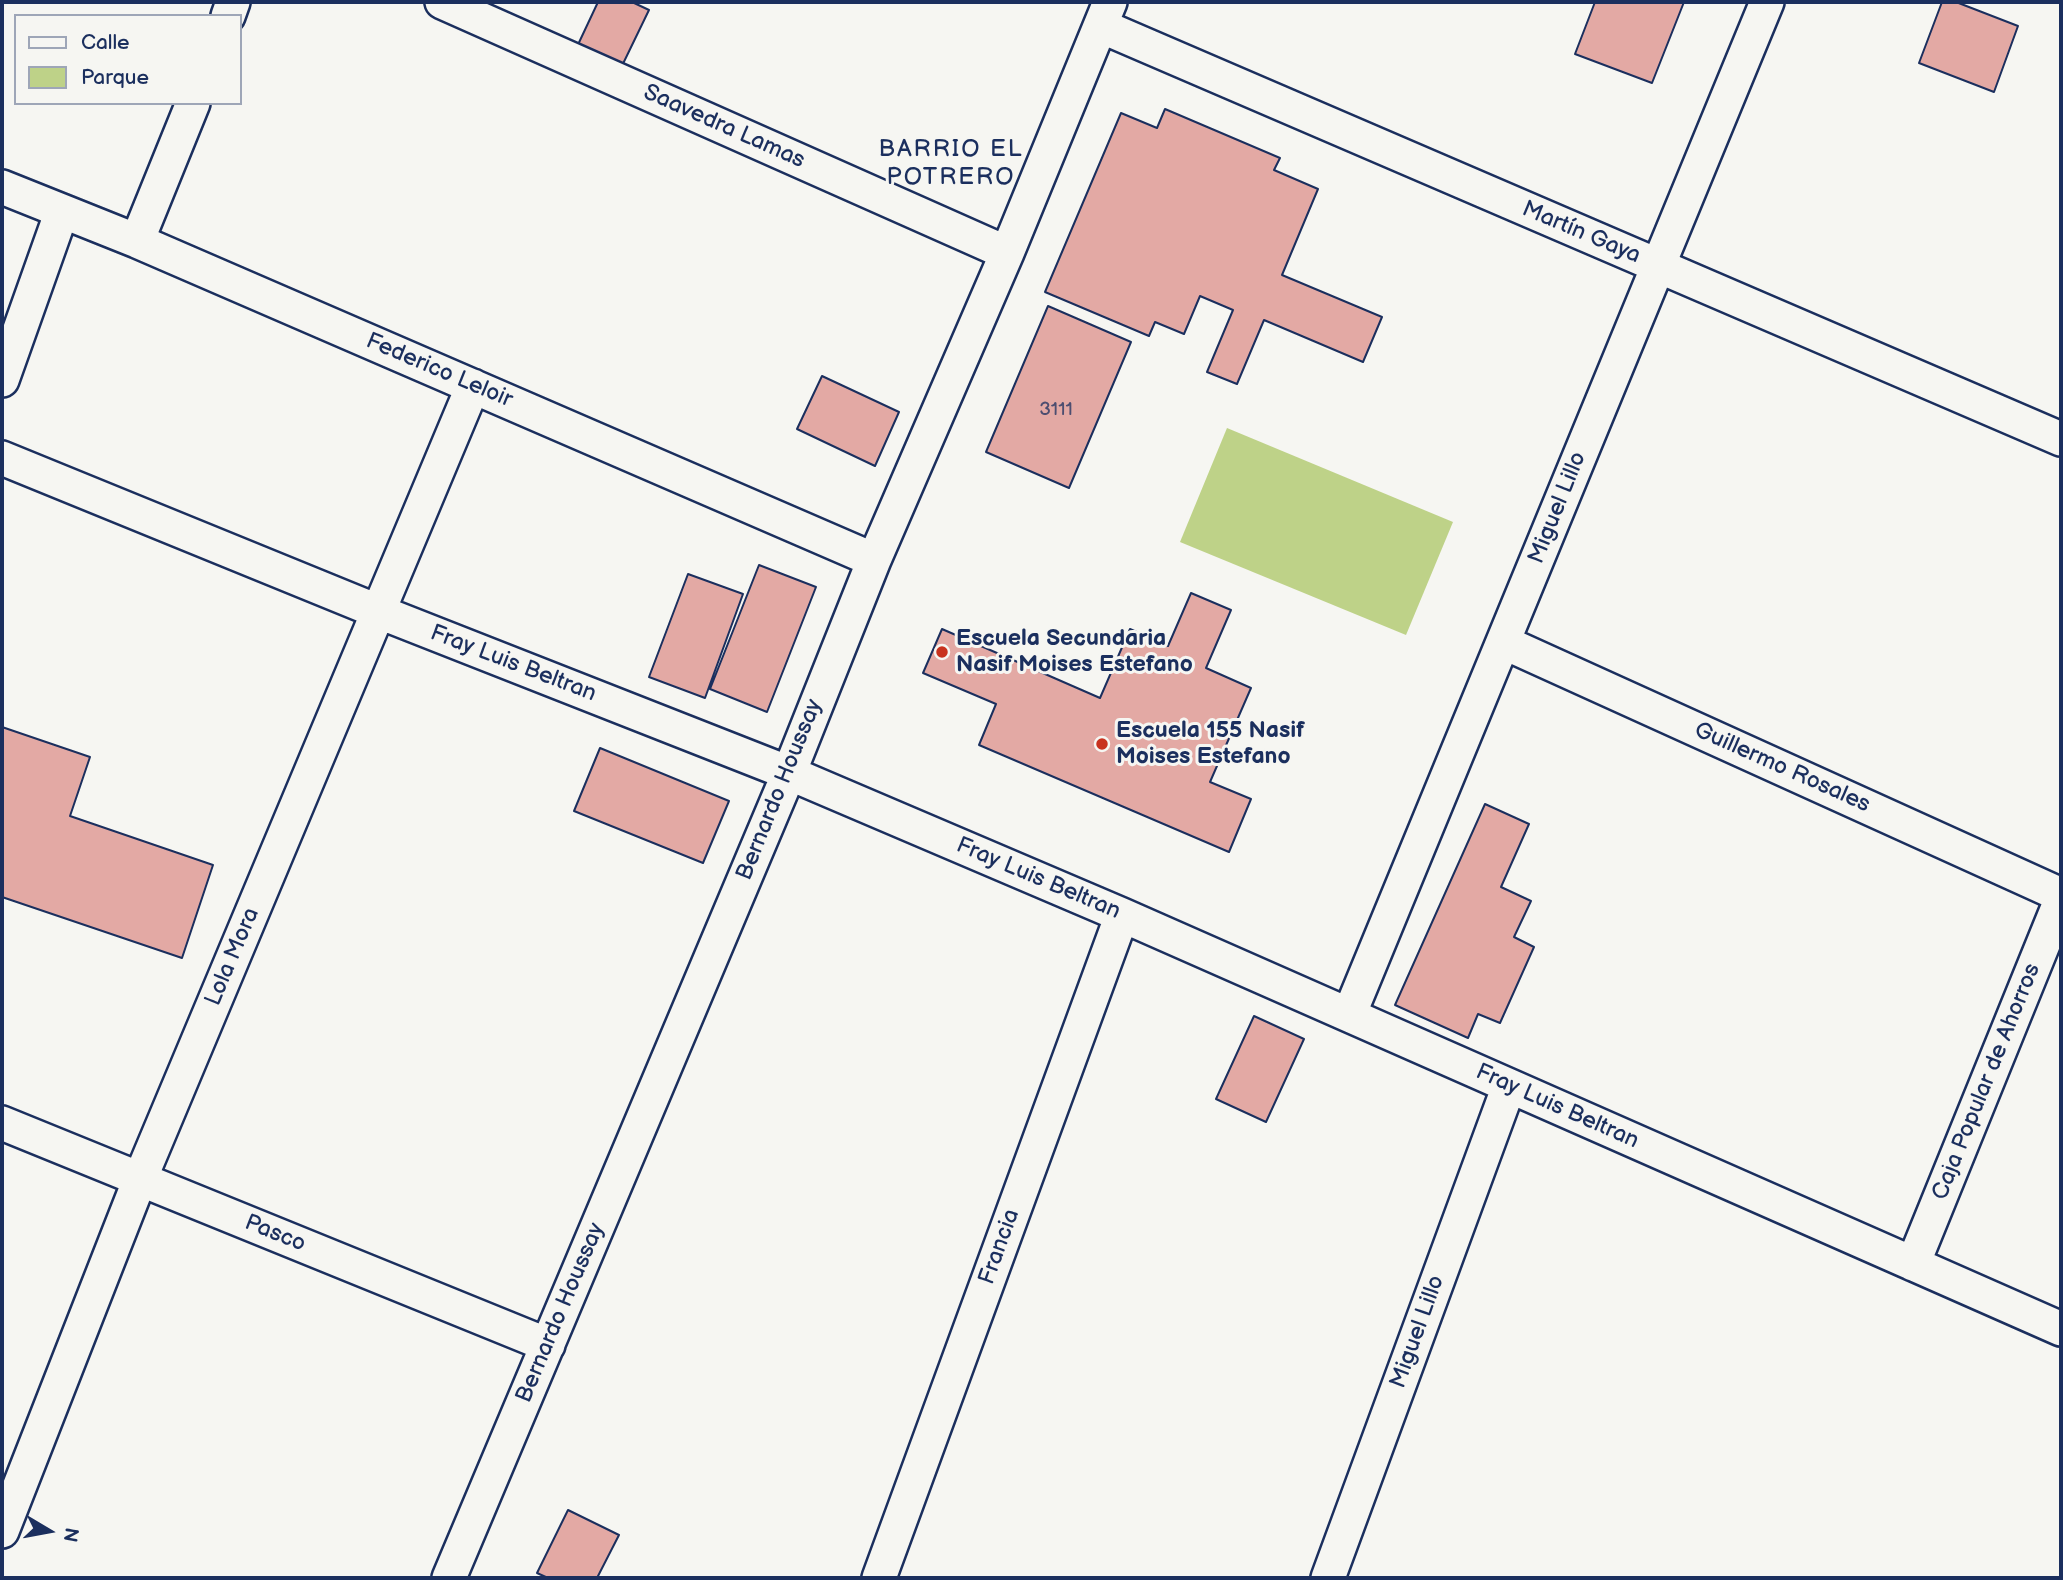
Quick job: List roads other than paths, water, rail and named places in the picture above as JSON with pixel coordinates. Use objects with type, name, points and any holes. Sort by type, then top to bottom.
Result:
[{"type":"street","name":"Saavedra Lamas","points":[[442,2],[1007,253]]},
{"type":"street","name":"Miguel Lillo","points":[[1349,1015],[1767,2]]},
{"type":"street","name":"Bernardo Houssay","points":[[449,1578],[789,773],[874,560],[1007,253],[1106,14]]},
{"type":"street","name":"Martín Gaya","points":[[1106,14],[1658,266],[2061,439]]},
{"type":"street","points":[[137,241],[191,105]]},
{"type":"street","name":"Federico Leloir","points":[[2,187],[137,241],[874,560]]},
{"type":"street","points":[[2,380],[62,211]]},
{"type":"street","name":"Lola Mora","points":[[2,1531],[140,1179],[472,386]]},
{"type":"street","name":"Fray Luis Beltran","points":[[2,458],[377,611],[789,773],[1122,915],[2061,1329]]},
{"type":"street","name":"Guillermo Rosales","points":[[1503,642],[2061,897]]},
{"type":"street","name":"Caja Popular de Ahorros","points":[[1913,1264],[2061,897]]},
{"type":"street","name":"Francia","points":[[879,1578],[1122,915]]},
{"type":"street","name":"Miguel Lillo","points":[[1328,1578],[1509,1086]]},
{"type":"street","name":"Pasco","points":[[2,1123],[548,1345]]},
{"type":"place","name":"Escuela Secundaria Nasif Moises Estefano","points":[[942,652]]},
{"type":"place","name":"Escuela 155 Nasif Moises Estefano","points":[[1102,744]]},
{"type":"district","name":"BARRIO EL POTRERO","points":[[951,164]]}]
